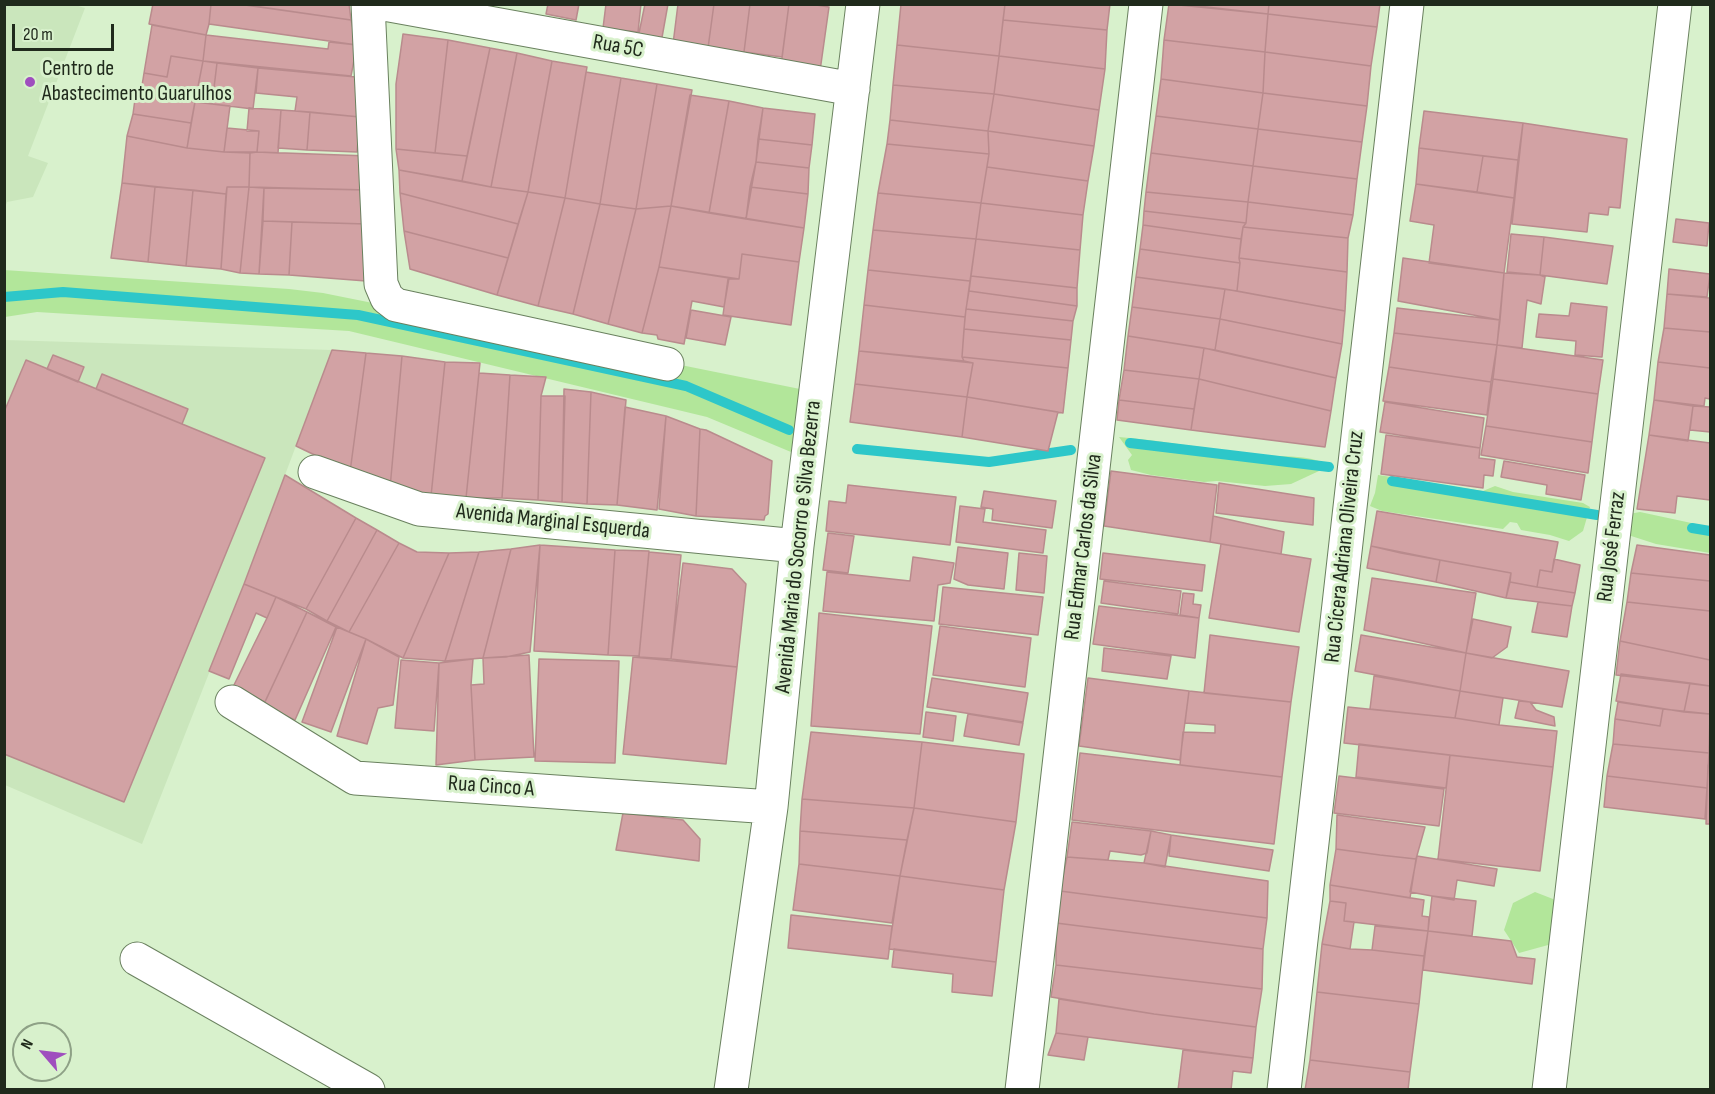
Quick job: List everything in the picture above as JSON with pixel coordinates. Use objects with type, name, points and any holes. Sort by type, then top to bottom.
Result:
[{"type":"street","points":[[368,4],[381,284],[387,298],[396,305],[667,364]]},
{"type":"street","name":"Rua 5C","points":[[384,4],[853,89]]},
{"type":"street","name":"Avenida Maria do Socorro e Silva Bezerra","points":[[732,1089],[771,807],[797,546],[863,4]]},
{"type":"street","name":"Rua Edmar Carlos da Silva","points":[[1022,1089],[1146,4]]},
{"type":"street","name":"Rua Cícera Adriana Oliveira Cruz","points":[[1284,1089],[1407,4]]},
{"type":"street","name":"Rua José Ferraz","points":[[1549,1089],[1675,4]]},
{"type":"street","name":"Avenida Marginal Esquerda","points":[[315,472],[419,508],[797,546]]},
{"type":"street","name":"Rua Cinco A","points":[[232,702],[355,778],[771,807]]},
{"type":"street","points":[[137,959],[368,1089]]},
{"type":"shaded area","name":"Centro de Abastecimento Guarulhos","points":[[5,4],[75,5],[85,8],[28,156],[48,163],[33,197],[7,202],[5,207]]},
{"type":"shaded area","points":[[5,340],[332,350],[244,584],[142,844],[5,785]]},
{"type":"green space","points":[[4,270],[323,293],[800,389],[791,452],[707,417],[349,331],[37,312],[5,317]]},
{"type":"green space","points":[[1119,437],[1305,458],[1319,461],[1319,471],[1291,484],[1265,486],[1217,481],[1204,482],[1151,475],[1131,470],[1128,460],[1132,455]]},
{"type":"green space","points":[[1378,475],[1483,491],[1495,486],[1513,492],[1583,503],[1590,507],[1583,531],[1569,541],[1521,530],[1517,523],[1510,522],[1503,529],[1382,511],[1370,506]]},
{"type":"green space","points":[[1640,512],[1710,527],[1710,553],[1656,544],[1625,534],[1629,514]]},
{"type":"green space","points":[[1535,892],[1553,899],[1565,913],[1559,942],[1519,953],[1504,930],[1513,903]]},
{"type":"building","points":[[153,4],[211,4],[206,35],[149,24]]},
{"type":"building","points":[[211,4],[240,4],[351,20],[357,45],[209,24]]},
{"type":"building","points":[[245,4],[349,4],[351,20],[245,5]]},
{"type":"building","points":[[548,4],[579,4],[576,20],[546,14]]},
{"type":"building","points":[[606,4],[641,4],[638,32],[603,28]]},
{"type":"building","points":[[645,4],[668,4],[661,43],[638,38]]},
{"type":"building","points":[[678,4],[714,4],[708,48],[673,44]]},
{"type":"building","points":[[714,4],[750,4],[744,52],[708,48]]},
{"type":"building","points":[[750,4],[789,4],[782,57],[744,52]]},
{"type":"building","points":[[789,4],[829,7],[820,71],[781,66]]},
{"type":"building","points":[[901,4],[1005,4],[999,56],[897,45]]},
{"type":"building","points":[[1005,4],[1110,4],[1107,30],[1003,20]]},
{"type":"building","points":[[1169,4],[1268,14],[1265,52],[1164,40]]},
{"type":"building","points":[[1181,4],[1269,4],[1268,14]]},
{"type":"building","points":[[1269,4],[1380,4],[1377,27],[1268,14]]},
{"type":"building","points":[[1268,14],[1377,27],[1371,66],[1265,52]]},
{"type":"building","points":[[1003,20],[1107,30],[1105,69],[999,56]]},
{"type":"building","points":[[152,25],[206,35],[203,61],[171,56],[167,77],[144,73]]},
{"type":"building","points":[[403,34],[448,40],[435,153],[396,149],[396,84]]},
{"type":"building","points":[[206,35],[328,49],[329,42],[357,45],[351,76],[203,61]]},
{"type":"building","points":[[448,40],[490,48],[467,156],[435,153]]},
{"type":"building","points":[[1164,40],[1265,52],[1263,93],[1161,79]]},
{"type":"building","points":[[897,45],[999,56],[994,94],[893,85]]},
{"type":"building","points":[[490,48],[517,53],[491,187],[462,181]]},
{"type":"building","points":[[1265,52],[1371,66],[1367,106],[1263,93]]},
{"type":"building","points":[[517,53],[552,61],[528,192],[491,187]]},
{"type":"building","points":[[171,56],[203,61],[195,102],[141,92],[144,73],[167,77]]},
{"type":"building","points":[[999,56],[1105,69],[1099,110],[994,94]]},
{"type":"building","points":[[203,61],[217,63],[212,104],[195,102]]},
{"type":"building","points":[[552,61],[587,67],[565,198],[528,192]]},
{"type":"building","points":[[217,63],[258,68],[253,109],[212,104]]},
{"type":"building","points":[[258,68],[356,77],[360,117],[295,111],[297,97],[256,93]]},
{"type":"building","points":[[586,72],[621,78],[600,204],[565,198]]},
{"type":"building","points":[[621,78],[657,84],[636,209],[600,204]]},
{"type":"building","points":[[1161,79],[1263,93],[1258,129],[1156,116]]},
{"type":"building","points":[[657,84],[692,90],[671,206],[636,209]]},
{"type":"building","points":[[893,85],[994,94],[988,131],[890,120]]},
{"type":"building","points":[[136,92],[195,102],[191,123],[133,114]]},
{"type":"building","points":[[1263,93],[1367,106],[1362,142],[1258,129]]},
{"type":"building","points":[[994,94],[1099,110],[1094,146],[988,131]]},
{"type":"building","points":[[690,95],[729,101],[709,213],[671,206]]},
{"type":"building","points":[[729,101],[763,108],[746,219],[709,213]]},
{"type":"building","points":[[195,102],[230,106],[224,152],[187,148]]},
{"type":"building","points":[[249,108],[281,110],[278,153],[257,152],[259,131],[247,131]]},
{"type":"building","points":[[763,108],[815,114],[812,145],[758,139]]},
{"type":"building","points":[[281,110],[310,112],[307,150],[278,148]]},
{"type":"building","points":[[1424,111],[1523,123],[1518,160],[1419,148]]},
{"type":"building","points":[[310,112],[360,117],[357,152],[307,150]]},
{"type":"building","points":[[133,114],[191,123],[187,148],[127,136]]},
{"type":"building","points":[[1156,116],[1258,129],[1253,166],[1151,153]]},
{"type":"building","points":[[890,120],[988,131],[989,154],[887,144]]},
{"type":"building","points":[[1523,123],[1627,139],[1620,208],[1609,207],[1608,215],[1589,213],[1587,232],[1512,224]]},
{"type":"building","points":[[227,128],[259,131],[257,152],[224,152]]},
{"type":"building","points":[[1258,129],[1362,142],[1357,179],[1253,166]]},
{"type":"building","points":[[988,131],[1094,146],[1088,181],[987,167]]},
{"type":"building","points":[[127,136],[187,148],[250,153],[249,187],[227,187],[226,194],[122,183]]},
{"type":"building","points":[[758,139],[812,145],[809,168],[756,162]]},
{"type":"building","points":[[887,144],[989,154],[981,203],[878,193]]},
{"type":"building","points":[[1419,148],[1483,156],[1477,192],[1416,184]]},
{"type":"building","points":[[396,149],[467,156],[462,181],[399,170]]},
{"type":"building","points":[[250,153],[369,156],[368,190],[249,187]]},
{"type":"building","points":[[1151,153],[1253,166],[1248,202],[1146,192]]},
{"type":"building","points":[[1483,156],[1518,160],[1514,198],[1477,192]]},
{"type":"building","points":[[756,162],[809,168],[808,194],[750,187]]},
{"type":"building","points":[[1253,166],[1357,179],[1353,215],[1248,202]]},
{"type":"building","points":[[987,167],[1088,181],[1083,215],[981,203]]},
{"type":"building","points":[[399,170],[528,192],[518,224],[400,193]]},
{"type":"building","points":[[122,183],[155,187],[148,262],[111,258]]},
{"type":"building","points":[[1416,184],[1514,198],[1504,273],[1429,263],[1434,225],[1410,221]]},
{"type":"building","points":[[155,187],[193,190],[186,266],[148,262]]},
{"type":"building","points":[[227,187],[249,187],[240,273],[221,269]]},
{"type":"building","points":[[249,187],[264,188],[259,274],[240,273]]},
{"type":"building","points":[[750,187],[808,194],[804,228],[746,219]]},
{"type":"building","points":[[264,188],[368,190],[367,224],[263,221]]},
{"type":"building","points":[[193,190],[226,194],[221,269],[186,266]]},
{"type":"building","points":[[528,192],[565,198],[538,306],[497,295]]},
{"type":"building","points":[[1146,192],[1248,202],[1246,223],[1144,211]]},
{"type":"building","points":[[400,193],[518,224],[508,258],[404,231]]},
{"type":"building","points":[[878,193],[981,203],[976,239],[873,230]]},
{"type":"building","points":[[565,198],[600,204],[573,314],[538,306]]},
{"type":"building","points":[[1248,202],[1353,215],[1348,238],[1243,227],[1246,223]]},
{"type":"building","points":[[981,203],[1083,215],[1080,250],[976,239]]},
{"type":"building","points":[[600,204],[636,209],[608,324],[573,314]]},
{"type":"building","points":[[671,206],[659,267],[642,333],[608,324],[636,209]]},
{"type":"building","points":[[671,206],[804,228],[799,262],[742,254],[739,279],[659,267]]},
{"type":"building","points":[[1144,211],[1246,223],[1241,239],[1143,225]]},
{"type":"building","points":[[1676,219],[1709,223],[1707,246],[1673,242]]},
{"type":"building","points":[[263,221],[292,222],[289,275],[259,274]]},
{"type":"building","points":[[292,222],[367,224],[366,281],[289,275]]},
{"type":"building","points":[[1143,225],[1241,239],[1240,263],[1140,249]]},
{"type":"building","points":[[1243,227],[1348,238],[1347,272],[1239,258]]},
{"type":"building","points":[[873,230],[976,239],[970,281],[868,270]]},
{"type":"building","points":[[404,231],[508,258],[497,295],[410,269]]},
{"type":"building","points":[[1511,234],[1544,237],[1540,275],[1507,272]]},
{"type":"building","points":[[1544,237],[1613,246],[1607,284],[1540,275]]},
{"type":"building","points":[[976,239],[1080,250],[1077,288],[971,276]]},
{"type":"building","points":[[1140,249],[1240,263],[1237,291],[1136,277]]},
{"type":"building","points":[[742,254],[799,262],[791,325],[723,315],[728,279],[739,279]]},
{"type":"building","points":[[1239,258],[1347,272],[1345,311],[1237,291]]},
{"type":"building","points":[[1403,258],[1504,273],[1500,320],[1398,301]]},
{"type":"building","points":[[659,267],[729,278],[724,307],[692,301],[684,344],[658,339],[657,335],[642,333]]},
{"type":"building","points":[[1669,269],[1710,274],[1707,297],[1667,294]]},
{"type":"building","points":[[868,270],[970,281],[965,317],[864,305]]},
{"type":"building","points":[[1504,273],[1545,277],[1541,304],[1527,300],[1522,348],[1497,345]]},
{"type":"building","points":[[971,276],[1077,288],[1077,306],[969,291]]},
{"type":"building","points":[[1136,277],[1225,289],[1220,319],[1132,307]]},
{"type":"building","points":[[1225,289],[1345,311],[1342,344],[1220,319]]},
{"type":"building","points":[[969,291],[1077,306],[1073,321],[966,309]]},
{"type":"building","points":[[1667,294],[1710,298],[1710,332],[1664,328]]},
{"type":"building","points":[[1571,303],[1607,307],[1602,357],[1575,355],[1576,341],[1536,337],[1539,314],[1569,316]]},
{"type":"building","points":[[864,305],[965,317],[962,357],[964,361],[859,351]]},
{"type":"building","points":[[1132,307],[1220,319],[1215,350],[1128,336]]},
{"type":"building","points":[[1397,308],[1500,320],[1497,345],[1394,333]]},
{"type":"building","points":[[966,309],[1073,321],[1071,340],[964,329]]},
{"type":"building","points":[[691,310],[731,317],[725,345],[686,338]]},
{"type":"building","points":[[1220,319],[1342,344],[1336,378],[1215,350]]},
{"type":"building","points":[[1664,328],[1710,332],[1710,368],[1658,362]]},
{"type":"building","points":[[964,329],[1071,340],[1068,368],[962,357]]},
{"type":"building","points":[[1394,333],[1497,345],[1491,382],[1389,367]]},
{"type":"building","points":[[1128,336],[1204,348],[1199,379],[1124,370]]},
{"type":"building","points":[[1497,345],[1603,360],[1598,394],[1493,379]]},
{"type":"building","points":[[1204,348],[1336,378],[1331,411],[1199,379]]},
{"type":"building","points":[[332,350],[366,353],[350,472],[296,446]]},
{"type":"building","points":[[859,351],[973,363],[967,397],[855,384]]},
{"type":"building","points":[[366,353],[402,356],[390,488],[350,472]]},
{"type":"building","points":[[53,355],[84,367],[78,382],[47,369]]},
{"type":"building","points":[[402,356],[445,362],[431,496],[390,488]]},
{"type":"building","points":[[962,357],[1068,368],[1063,413],[967,397],[973,363],[964,361]]},
{"type":"building","points":[[26,360],[265,458],[124,802],[4,754],[4,412]]},
{"type":"building","points":[[445,362],[480,363],[466,498],[431,496]]},
{"type":"building","points":[[1658,362],[1710,368],[1710,399],[1705,398],[1704,406],[1654,400]]},
{"type":"building","points":[[1389,367],[1491,382],[1487,415],[1383,401]]},
{"type":"building","points":[[1124,370],[1199,379],[1194,409],[1119,400]]},
{"type":"building","points":[[479,373],[510,375],[502,498],[466,498]]},
{"type":"building","points":[[102,374],[188,409],[182,424],[96,389]]},
{"type":"building","points":[[510,375],[546,377],[541,396],[538,500],[502,498]]},
{"type":"building","points":[[1199,379],[1331,411],[1325,447],[1191,430]]},
{"type":"building","points":[[1493,379],[1598,394],[1592,442],[1486,426]]},
{"type":"building","points":[[855,384],[967,397],[962,437],[850,422]]},
{"type":"building","points":[[564,389],[591,392],[587,504],[562,502]]},
{"type":"building","points":[[591,392],[626,400],[617,505],[587,504]]},
{"type":"building","points":[[541,396],[565,396],[562,502],[538,500]]},
{"type":"building","points":[[967,397],[1058,412],[1048,451],[962,437]]},
{"type":"building","points":[[1119,400],[1194,409],[1191,430],[1117,420]]},
{"type":"building","points":[[1654,400],[1693,406],[1688,441],[1649,435]]},
{"type":"building","points":[[1385,402],[1484,418],[1480,448],[1380,432]]},
{"type":"building","points":[[1693,406],[1710,407],[1710,432],[1690,430]]},
{"type":"building","points":[[625,407],[666,416],[657,510],[617,505]]},
{"type":"building","points":[[666,416],[700,429],[696,516],[659,509]]},
{"type":"building","points":[[1486,426],[1592,442],[1588,473],[1481,455]]},
{"type":"building","points":[[700,429],[772,461],[768,514],[764,520],[696,516]]},
{"type":"building","points":[[1386,435],[1480,448],[1479,458],[1495,460],[1493,476],[1484,475],[1483,488],[1381,474]]},
{"type":"building","points":[[1649,435],[1710,443],[1710,500],[1677,496],[1675,513],[1637,509]]},
{"type":"building","points":[[1504,461],[1585,475],[1581,500],[1546,494],[1547,485],[1501,477]]},
{"type":"building","points":[[1111,471],[1217,485],[1210,542],[1104,526]]},
{"type":"building","points":[[285,475],[356,518],[306,609],[244,584]]},
{"type":"building","points":[[1219,483],[1314,498],[1313,525],[1216,513]]},
{"type":"building","points":[[848,485],[956,497],[950,545],[826,531],[829,501],[846,503]]},
{"type":"building","points":[[984,491],[1056,501],[1052,528],[992,520],[993,509],[981,507]]},
{"type":"building","points":[[960,506],[985,509],[983,522],[1046,530],[1043,553],[956,542]]},
{"type":"building","points":[[1377,511],[1558,542],[1552,572],[1540,570],[1537,587],[1510,582],[1511,573],[1371,546]]},
{"type":"building","points":[[1213,516],[1284,532],[1281,554],[1210,542]]},
{"type":"building","points":[[356,518],[377,530],[327,621],[306,609]]},
{"type":"building","points":[[377,530],[399,543],[349,632],[327,621]]},
{"type":"building","points":[[828,533],[854,536],[848,573],[823,570]]},
{"type":"building","points":[[399,543],[417,552],[449,553],[403,658],[349,632]]},
{"type":"building","points":[[1221,544],[1311,559],[1299,632],[1209,618]]},
{"type":"building","points":[[540,545],[530,652],[506,657],[483,658],[511,549]]},
{"type":"building","points":[[540,545],[615,550],[608,655],[534,651]]},
{"type":"building","points":[[1637,545],[1710,555],[1710,581],[1631,573]]},
{"type":"building","points":[[1371,546],[1440,560],[1436,582],[1367,568]]},
{"type":"building","points":[[958,547],[1008,553],[1004,589],[968,585],[954,579]]},
{"type":"building","points":[[511,549],[483,658],[445,661],[479,552]]},
{"type":"building","points":[[615,550],[649,551],[639,656],[608,655]]},
{"type":"building","points":[[479,552],[445,661],[403,658],[449,553]]},
{"type":"building","points":[[649,552],[681,555],[671,659],[639,657]]},
{"type":"building","points":[[1019,553],[1047,556],[1044,593],[1016,590]]},
{"type":"building","points":[[1103,553],[1205,565],[1202,591],[1100,579]]},
{"type":"building","points":[[913,557],[954,563],[950,583],[938,585],[934,621],[823,611],[827,572],[910,581]]},
{"type":"building","points":[[1554,559],[1580,565],[1575,593],[1537,587],[1540,570],[1552,572]]},
{"type":"building","points":[[1440,560],[1511,573],[1506,598],[1436,582]]},
{"type":"building","points":[[683,563],[732,569],[746,584],[737,667],[671,659]]},
{"type":"building","points":[[1631,573],[1710,581],[1710,611],[1627,602]]},
{"type":"building","points":[[1372,578],[1476,593],[1466,653],[1364,630]]},
{"type":"building","points":[[1104,581],[1181,591],[1178,614],[1101,603]]},
{"type":"building","points":[[1510,582],[1575,593],[1572,606],[1506,598]]},
{"type":"building","points":[[244,584],[276,597],[267,618],[256,613],[229,679],[209,671]]},
{"type":"building","points":[[943,587],[1043,597],[1038,635],[939,624]]},
{"type":"building","points":[[1183,593],[1194,594],[1193,604],[1201,605],[1199,618],[1180,615]]},
{"type":"building","points":[[276,597],[307,612],[265,702],[233,687]]},
{"type":"building","points":[[1538,602],[1572,606],[1567,637],[1532,632]]},
{"type":"building","points":[[1627,602],[1710,611],[1710,660],[1620,641]]},
{"type":"building","points":[[1099,606],[1199,618],[1195,658],[1093,644]]},
{"type":"building","points":[[307,612],[336,627],[295,720],[263,706]]},
{"type":"building","points":[[819,613],[932,626],[920,734],[811,726]]},
{"type":"building","points":[[1473,619],[1511,627],[1507,647],[1492,658],[1466,653]]},
{"type":"building","points":[[940,626],[1031,638],[1025,687],[933,675]]},
{"type":"building","points":[[337,627],[366,639],[331,732],[302,722]]},
{"type":"building","points":[[1210,635],[1299,647],[1291,702],[1204,693]]},
{"type":"building","points":[[1361,635],[1466,653],[1460,691],[1355,671]]},
{"type":"building","points":[[366,639],[399,657],[393,705],[378,708],[367,744],[337,736]]},
{"type":"building","points":[[1620,641],[1710,660],[1710,686],[1616,675]]},
{"type":"building","points":[[1104,648],[1171,656],[1167,679],[1102,671]]},
{"type":"building","points":[[1466,653],[1569,671],[1562,707],[1460,691]]},
{"type":"building","points":[[529,655],[534,757],[475,760],[471,685],[484,684],[483,658]]},
{"type":"building","points":[[633,657],[737,667],[726,764],[623,754]]},
{"type":"building","points":[[473,659],[471,685],[475,760],[436,765],[439,663]]},
{"type":"building","points":[[539,659],[619,661],[615,763],[535,761]]},
{"type":"building","points":[[401,660],[439,663],[434,731],[395,728]]},
{"type":"building","points":[[1621,674],[1690,683],[1684,712],[1616,701]]},
{"type":"building","points":[[1374,676],[1460,691],[1455,718],[1370,709]]},
{"type":"building","points":[[932,678],[1028,693],[1023,722],[927,707]]},
{"type":"building","points":[[1088,678],[1189,691],[1180,760],[1079,746]]},
{"type":"building","points":[[1690,683],[1710,686],[1710,714],[1684,712]]},
{"type":"building","points":[[1189,691],[1291,702],[1282,777],[1180,765],[1183,732],[1215,733],[1215,725],[1185,723]]},
{"type":"building","points":[[1460,691],[1503,698],[1499,725],[1455,718]]},
{"type":"building","points":[[1519,701],[1530,702],[1536,710],[1554,717],[1555,726],[1515,718]]},
{"type":"building","points":[[1618,702],[1663,709],[1660,726],[1615,719]]},
{"type":"building","points":[[1348,707],[1557,731],[1553,767],[1344,743]]},
{"type":"building","points":[[1663,709],[1710,714],[1709,753],[1613,744],[1615,719],[1660,726]]},
{"type":"building","points":[[926,712],[956,716],[953,741],[923,737]]},
{"type":"building","points":[[968,714],[1023,723],[1019,745],[964,736]]},
{"type":"building","points":[[811,732],[922,742],[914,808],[802,799]]},
{"type":"building","points":[[922,742],[1024,754],[1016,822],[914,808]]},
{"type":"building","points":[[1359,744],[1450,755],[1446,788],[1356,777]]},
{"type":"building","points":[[1613,744],[1709,753],[1707,788],[1607,776]]},
{"type":"building","points":[[1080,753],[1282,777],[1274,844],[1072,820]]},
{"type":"building","points":[[1450,755],[1553,767],[1540,871],[1438,859]]},
{"type":"building","points":[[1708,765],[1710,766],[1710,824],[1706,824]]},
{"type":"building","points":[[1339,776],[1444,789],[1439,826],[1334,813]]},
{"type":"building","points":[[1607,776],[1707,788],[1705,819],[1604,807]]},
{"type":"building","points":[[802,799],[914,808],[907,840],[800,831]]},
{"type":"building","points":[[914,808],[1016,822],[1004,890],[900,876]]},
{"type":"building","points":[[623,813],[683,820],[700,839],[699,861],[616,850]]},
{"type":"building","points":[[1337,815],[1425,827],[1416,859],[1336,849]]},
{"type":"building","points":[[1072,822],[1151,831],[1147,853],[1141,855],[1110,851],[1108,860],[1067,857]]},
{"type":"building","points":[[800,831],[907,840],[900,876],[799,864]]},
{"type":"building","points":[[1151,831],[1171,835],[1165,867],[1144,863]]},
{"type":"building","points":[[1171,835],[1273,850],[1269,871],[1169,856]]},
{"type":"building","points":[[1336,849],[1416,859],[1410,898],[1330,885]]},
{"type":"building","points":[[1417,856],[1497,869],[1494,886],[1457,880],[1454,900],[1410,892]]},
{"type":"building","points":[[1067,857],[1144,863],[1268,881],[1267,918],[1060,891]]},
{"type":"building","points":[[799,864],[900,876],[892,923],[793,910]]},
{"type":"building","points":[[900,876],[1004,890],[996,962],[889,949]]},
{"type":"building","points":[[1330,885],[1424,900],[1422,916],[1429,917],[1428,931],[1344,921],[1346,903],[1330,901]]},
{"type":"building","points":[[1060,891],[1267,918],[1263,949],[1056,923]]},
{"type":"building","points":[[1432,896],[1476,901],[1472,936],[1428,931]]},
{"type":"building","points":[[1330,901],[1346,903],[1344,921],[1354,922],[1350,949],[1322,944]]},
{"type":"building","points":[[791,915],[892,926],[888,959],[788,948]]},
{"type":"building","points":[[1056,923],[1263,949],[1262,989],[1056,965]]},
{"type":"building","points":[[1375,926],[1428,931],[1424,956],[1372,950]]},
{"type":"building","points":[[1428,931],[1511,941],[1517,957],[1535,959],[1532,984],[1423,970]]},
{"type":"building","points":[[1322,944],[1424,956],[1419,1004],[1317,992]]},
{"type":"building","points":[[894,949],[996,962],[992,996],[952,992],[953,974],[892,967]]},
{"type":"building","points":[[1056,965],[1262,989],[1256,1027],[1154,1014],[1051,997]]},
{"type":"building","points":[[1317,992],[1419,1004],[1410,1072],[1310,1060]]},
{"type":"building","points":[[1059,999],[1256,1027],[1253,1058],[1056,1033]]},
{"type":"building","points":[[1056,1033],[1088,1037],[1084,1060],[1048,1055]]},
{"type":"building","points":[[1183,1050],[1253,1058],[1251,1073],[1233,1071],[1231,1090],[1178,1090]]},
{"type":"building","points":[[1310,1060],[1410,1072],[1408,1090],[1305,1090]]},
{"type":"waterway","points":[[4,297],[63,292],[358,315],[686,386],[789,430]]},
{"type":"waterway","points":[[1130,443],[1329,467]]},
{"type":"waterway","points":[[857,449],[989,462],[1071,450]]},
{"type":"waterway","points":[[1392,481],[1597,515]]},
{"type":"waterway","points":[[1692,528],[1710,531]]},
{"type":"place","name":"Centro de Abastecimento Guarulhos","points":[[30,82]]}]
